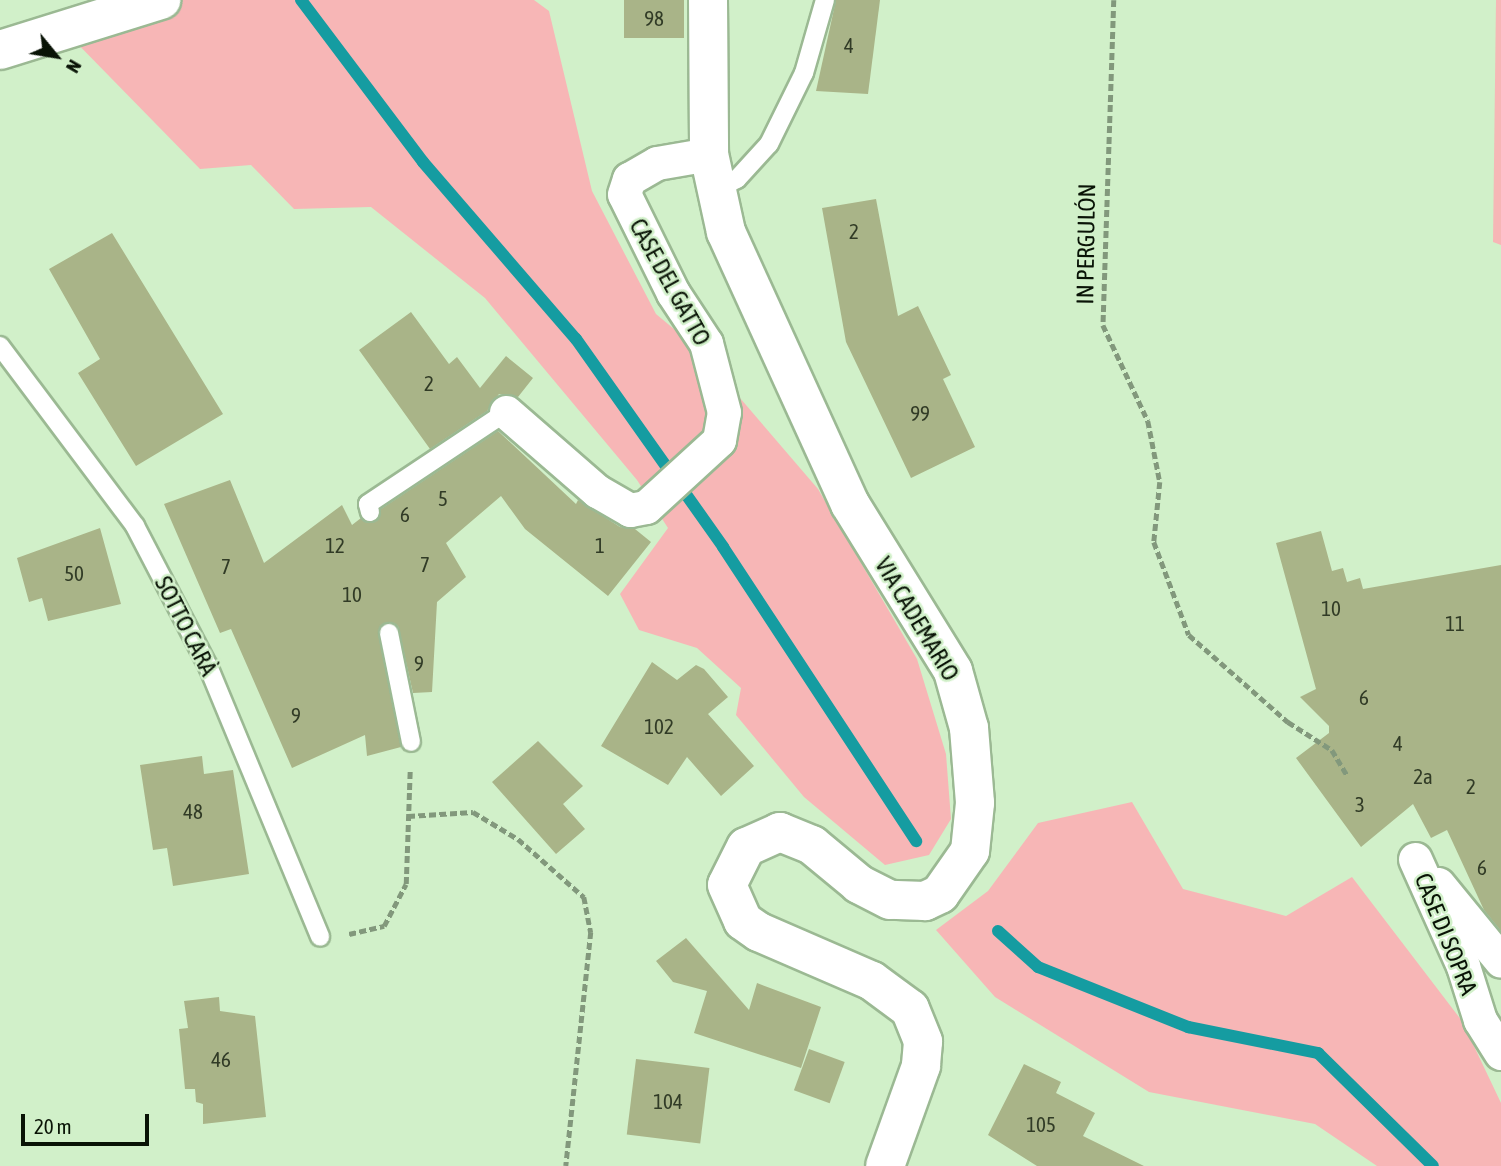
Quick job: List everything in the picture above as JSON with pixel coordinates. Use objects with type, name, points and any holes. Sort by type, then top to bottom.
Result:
[{"type":"street","points":[[0,50],[161,0]]},
{"type":"street","name":"VIA CADEMARIO","points":[[708,0],[709,154],[714,191],[742,276],[850,504],[940,648],[969,728],[975,803],[970,851],[940,894],[925,901],[890,900],[859,884],[813,845],[780,832],[746,846],[727,885],[731,903],[751,926],[872,981],[910,1009],[923,1042],[921,1066],[885,1166]]},
{"type":"street","name":"CASE DEL GATTO","points":[[506,412],[613,503],[630,510],[654,500],[719,440],[724,412],[712,359],[624,194],[629,179],[657,163],[709,154]]},
{"type":"street","name":"CASE DI SOPRA","points":[[1501,961],[1415,859],[1463,966],[1480,1020],[1501,1053]]},
{"type":"lane","points":[[714,191],[737,179],[769,144],[804,73],[825,0]]},
{"type":"lane","name":"SOTTO CARÀ","points":[[0,346],[135,526],[208,666],[320,937]]},
{"type":"lane","name":"CASE DEL GATTO","points":[[370,512],[368,504],[506,412]]},
{"type":"lane","points":[[389,633],[411,742]]},
{"type":"path","name":"IN PERGULÓN","points":[[1114,0],[1100,275],[1103,325],[1148,421],[1160,482],[1154,542],[1189,635],[1288,722],[1332,750],[1347,775]]},
{"type":"path","points":[[320,937],[384,926],[405,884],[411,742]]},
{"type":"path","points":[[408,816],[473,812],[517,839],[584,897],[591,932],[566,1166]]},
{"type":"shaded area","points":[[88,0],[534,0],[549,11],[592,191],[656,314],[698,349],[818,489],[917,659],[946,754],[951,819],[929,855],[885,865],[804,797],[736,715],[741,688],[697,648],[639,630],[620,594],[668,528],[637,480],[485,298],[371,207],[294,209],[251,165],[200,169],[65,31],[97,23]]},
{"type":"shaded area","points":[[1496,0],[1501,0],[1501,245],[1493,242]]},
{"type":"shaded area","points":[[1132,802],[1183,889],[1286,916],[1352,877],[1462,1021],[1501,1103],[1501,1166],[1377,1166],[1315,1124],[1149,1092],[995,997],[936,930],[988,891],[1038,823]]},
{"type":"building","points":[[624,0],[684,0],[684,38],[624,38]]},
{"type":"building","points":[[836,0],[880,0],[868,94],[816,91]]},
{"type":"building","points":[[876,199],[898,316],[918,306],[951,375],[943,379],[975,447],[911,478],[846,342],[822,208]]},
{"type":"building","points":[[112,233],[223,414],[136,466],[78,373],[100,359],[49,269]]},
{"type":"building","points":[[411,312],[449,364],[457,357],[480,388],[506,356],[533,378],[518,397],[499,394],[487,411],[430,449],[359,350]]},
{"type":"building","points":[[498,431],[576,504],[578,500],[620,527],[635,529],[651,542],[608,596],[525,529],[501,496],[446,543],[466,577],[437,602],[432,692],[413,693],[398,626],[387,622],[379,629],[401,747],[367,756],[365,735],[292,768],[231,629],[220,633],[164,504],[230,480],[264,563],[342,505],[352,525],[361,518],[377,521],[381,509]]},
{"type":"building","points":[[100,528],[121,604],[48,621],[42,598],[29,602],[17,558]]},
{"type":"building","points":[[1321,531],[1332,571],[1343,568],[1347,582],[1360,578],[1363,589],[1501,565],[1501,931],[1484,910],[1447,830],[1431,838],[1413,804],[1361,847],[1296,758],[1329,733],[1329,726],[1300,697],[1316,689],[1276,543]]},
{"type":"building","points":[[652,662],[677,680],[696,665],[704,669],[728,697],[708,714],[754,766],[721,796],[687,757],[668,785],[601,746]]},
{"type":"building","points":[[538,741],[583,786],[563,804],[585,829],[556,854],[492,782]]},
{"type":"building","points":[[202,756],[204,774],[233,770],[249,874],[173,886],[167,848],[153,850],[140,765]]},
{"type":"building","points":[[686,938],[749,1010],[757,983],[821,1007],[801,1068],[694,1033],[707,991],[673,982],[656,961]]},
{"type":"building","points":[[219,997],[220,1011],[255,1016],[266,1117],[203,1124],[203,1104],[196,1102],[195,1089],[185,1089],[179,1029],[188,1028],[184,1001]]},
{"type":"building","points":[[809,1049],[845,1062],[830,1103],[794,1090]]},
{"type":"building","points":[[636,1059],[709,1068],[700,1143],[627,1134]]},
{"type":"building","points":[[1024,1064],[1061,1082],[1056,1093],[1095,1113],[1083,1136],[1144,1166],[1037,1166],[988,1135]]},
{"type":"waterway","points":[[301,0],[423,162],[576,339],[723,547],[916,841]]},
{"type":"waterway","points":[[998,931],[1038,967],[1188,1027],[1318,1053],[1433,1166]]}]
